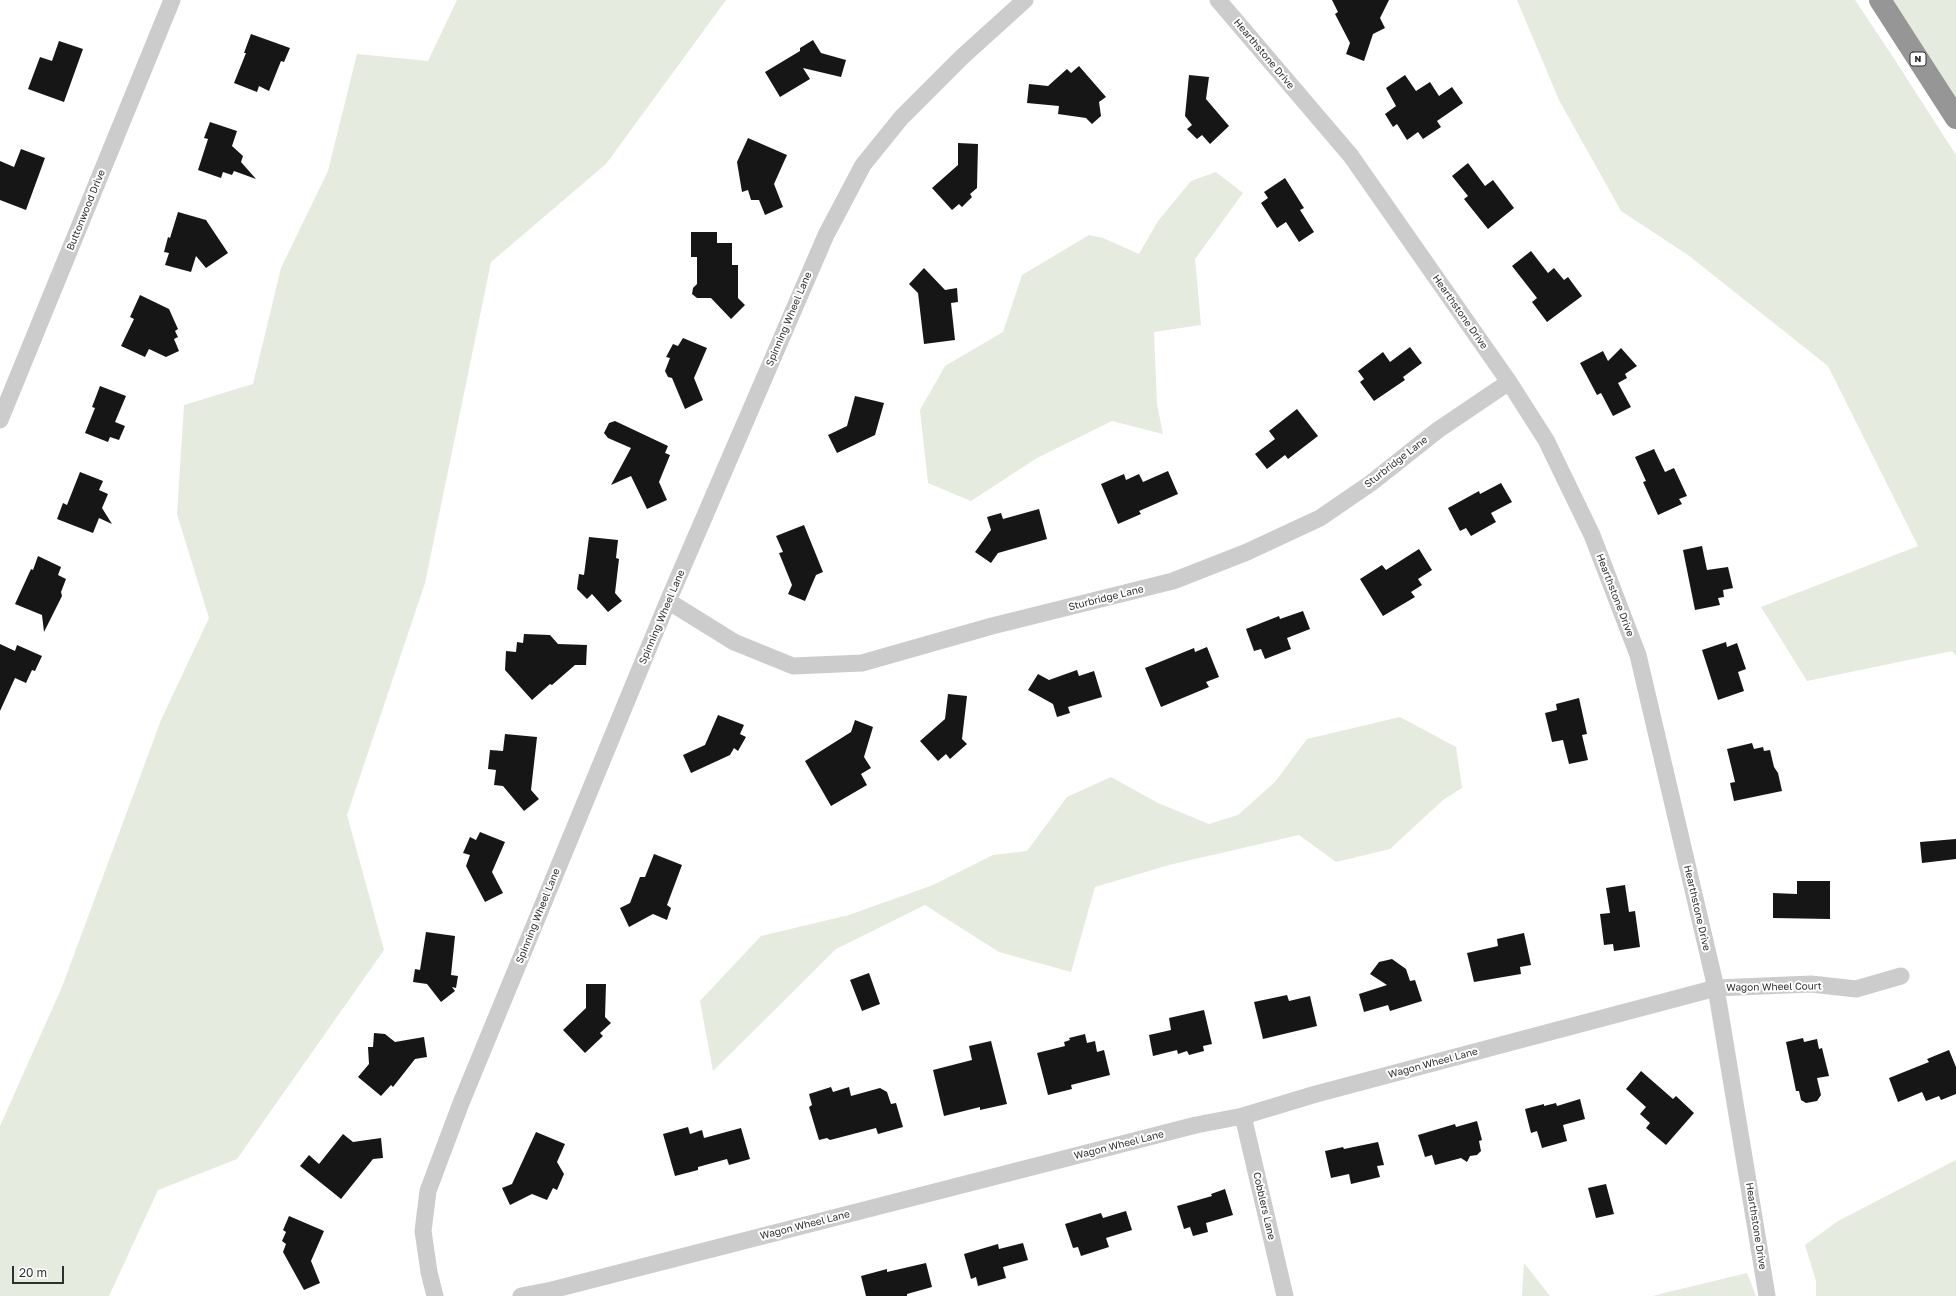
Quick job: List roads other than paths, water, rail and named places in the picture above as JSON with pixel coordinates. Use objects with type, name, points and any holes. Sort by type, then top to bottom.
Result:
[{"type":"highway","name":"N","points":[[1880,0],[1956,118]]},
{"type":"street","name":"Buttonwood Drive","points":[[0,420],[172,0]]},
{"type":"street","name":"Spinning Wheel Lane","points":[[435,1296],[429,1272],[423,1231],[428,1191],[464,1096],[668,601],[826,235],[862,165],[906,113],[962,57],[1025,0]]},
{"type":"street","name":"Hearthstone Drive","points":[[1218,0],[1351,156],[1509,382],[1546,440],[1592,535],[1638,655],[1716,988],[1767,1296]]},
{"type":"street","name":"Sturbridge Lane","points":[[668,601],[734,642],[793,666],[862,663],[992,626],[1173,581],[1247,552],[1320,518],[1371,483],[1438,430],[1509,382]]},
{"type":"street","name":"Wagon Wheel Court","points":[[1716,988],[1811,984],[1856,989],[1901,976]]},
{"type":"street","name":"Wagon Wheel Lane","points":[[521,1296],[552,1290],[1188,1127],[1243,1116],[1324,1092],[1716,988]]},
{"type":"street","name":"Cobblers Lane","points":[[1243,1116],[1285,1296]]}]
